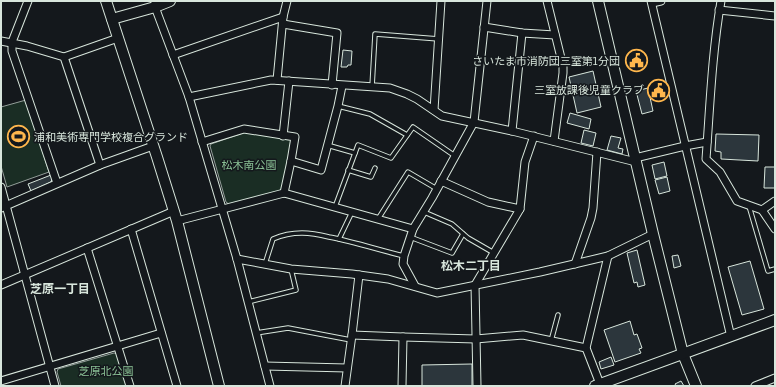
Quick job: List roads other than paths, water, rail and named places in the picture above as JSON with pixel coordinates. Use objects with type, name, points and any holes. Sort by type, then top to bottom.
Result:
[{"type":"street","points":[[28,1],[12,42],[12,51],[57,183]]},
{"type":"street","points":[[106,1],[176,216],[219,386]]},
{"type":"street","points":[[112,19],[155,4],[170,1]]},
{"type":"street","points":[[277,80],[283,20],[287,1]]},
{"type":"street","points":[[434,110],[441,1]]},
{"type":"street","points":[[415,286],[403,264],[404,256],[413,228],[424,212],[474,122],[487,1]]},
{"type":"street","points":[[547,1],[563,66],[554,141]]},
{"type":"street","points":[[598,1],[683,354],[696,386]]},
{"type":"street","points":[[661,1],[651,2],[731,337]]},
{"type":"street","points":[[721,1],[712,72],[706,159],[720,172],[737,201],[762,210],[775,229]]},
{"type":"street","points":[[155,4],[189,97],[223,209],[270,386]]},
{"type":"street","points":[[719,10],[775,16]]},
{"type":"street","points":[[173,55],[283,20],[337,33],[332,85]]},
{"type":"street","points":[[484,27],[522,33],[555,35]]},
{"type":"street","points":[[512,131],[522,33]]},
{"type":"street","points":[[1,41],[12,42],[64,57],[118,38]]},
{"type":"street","points":[[64,57],[100,165]]},
{"type":"street","points":[[189,97],[271,80],[342,86],[384,87],[396,90],[417,99],[442,116],[474,122],[636,160],[685,146],[707,142]]},
{"type":"street","points":[[284,136],[289,81]]},
{"type":"street","points":[[291,161],[320,170],[342,86]]},
{"type":"street","points":[[202,142],[244,129],[295,137],[284,193]]},
{"type":"street","points":[[477,386],[475,284],[520,209],[524,168],[534,136]]},
{"type":"street","points":[[4,207],[100,165],[153,146]]},
{"type":"street","points":[[575,264],[592,218],[597,152]]},
{"type":"street","points":[[441,181],[488,202],[520,209]]},
{"type":"street","points":[[1,187],[4,207],[25,275],[55,386]]},
{"type":"street","points":[[1,285],[131,229],[176,216],[223,209],[284,193],[413,228]]},
{"type":"street","points":[[762,210],[775,201]]},
{"type":"street","points":[[131,229],[177,386]]},
{"type":"street","points":[[237,259],[291,269],[388,279],[437,293],[475,284],[540,272],[608,256],[653,234]]},
{"type":"street","points":[[87,248],[130,386]]},
{"type":"street","points":[[608,256],[586,348],[597,385],[775,320]]},
{"type":"street","points":[[345,386],[352,337],[358,275]]},
{"type":"street","points":[[1,381],[162,333]]},
{"type":"street","points":[[352,337],[476,339],[523,335],[586,348]]},
{"type":"street","points":[[402,386],[403,337]]},
{"type":"street","points":[[265,366],[347,368]]},
{"type":"street","points":[[755,386],[775,378]]},
{"type":"lane","points":[[372,87],[375,34],[438,39]]},
{"type":"lane","points":[[338,106],[370,114],[407,135]]},
{"type":"lane","points":[[335,207],[358,144],[391,158],[413,127],[455,156]]},
{"type":"lane","points":[[327,145],[354,153]]},
{"type":"lane","points":[[348,170],[371,177],[375,168]]},
{"type":"lane","points":[[378,219],[408,172],[437,189]]},
{"type":"lane","points":[[749,205],[768,271],[775,269]]},
{"type":"lane","points":[[339,239],[352,212]]},
{"type":"lane","points":[[424,212],[452,224],[468,238],[494,253]]},
{"type":"lane","points":[[265,264],[272,239],[283,235],[304,232],[339,239],[404,256]]},
{"type":"lane","points":[[410,237],[452,253],[463,234]]},
{"type":"lane","points":[[248,302],[296,290],[291,269]]},
{"type":"lane","points":[[551,341],[558,315]]},
{"type":"lane","points":[[256,333],[288,328],[352,337]]},
{"type":"place","name":"さいたま市消防団三室第1分団","points":[[636,61]]},
{"type":"place","name":"三室放課後児童クラブ","points":[[659,90]]},
{"type":"place","name":"浦和美術専門学校複合グランド","points":[[19,137]]},
{"type":"district","name":"松木二丁目","points":[[471,266]]},
{"type":"district","name":"芝原一丁目","points":[[60,289]]},
{"type":"park label","name":"松木南公園","points":[[249,165]]},
{"type":"park label","name":"芝原北公園","points":[[106,371]]}]
